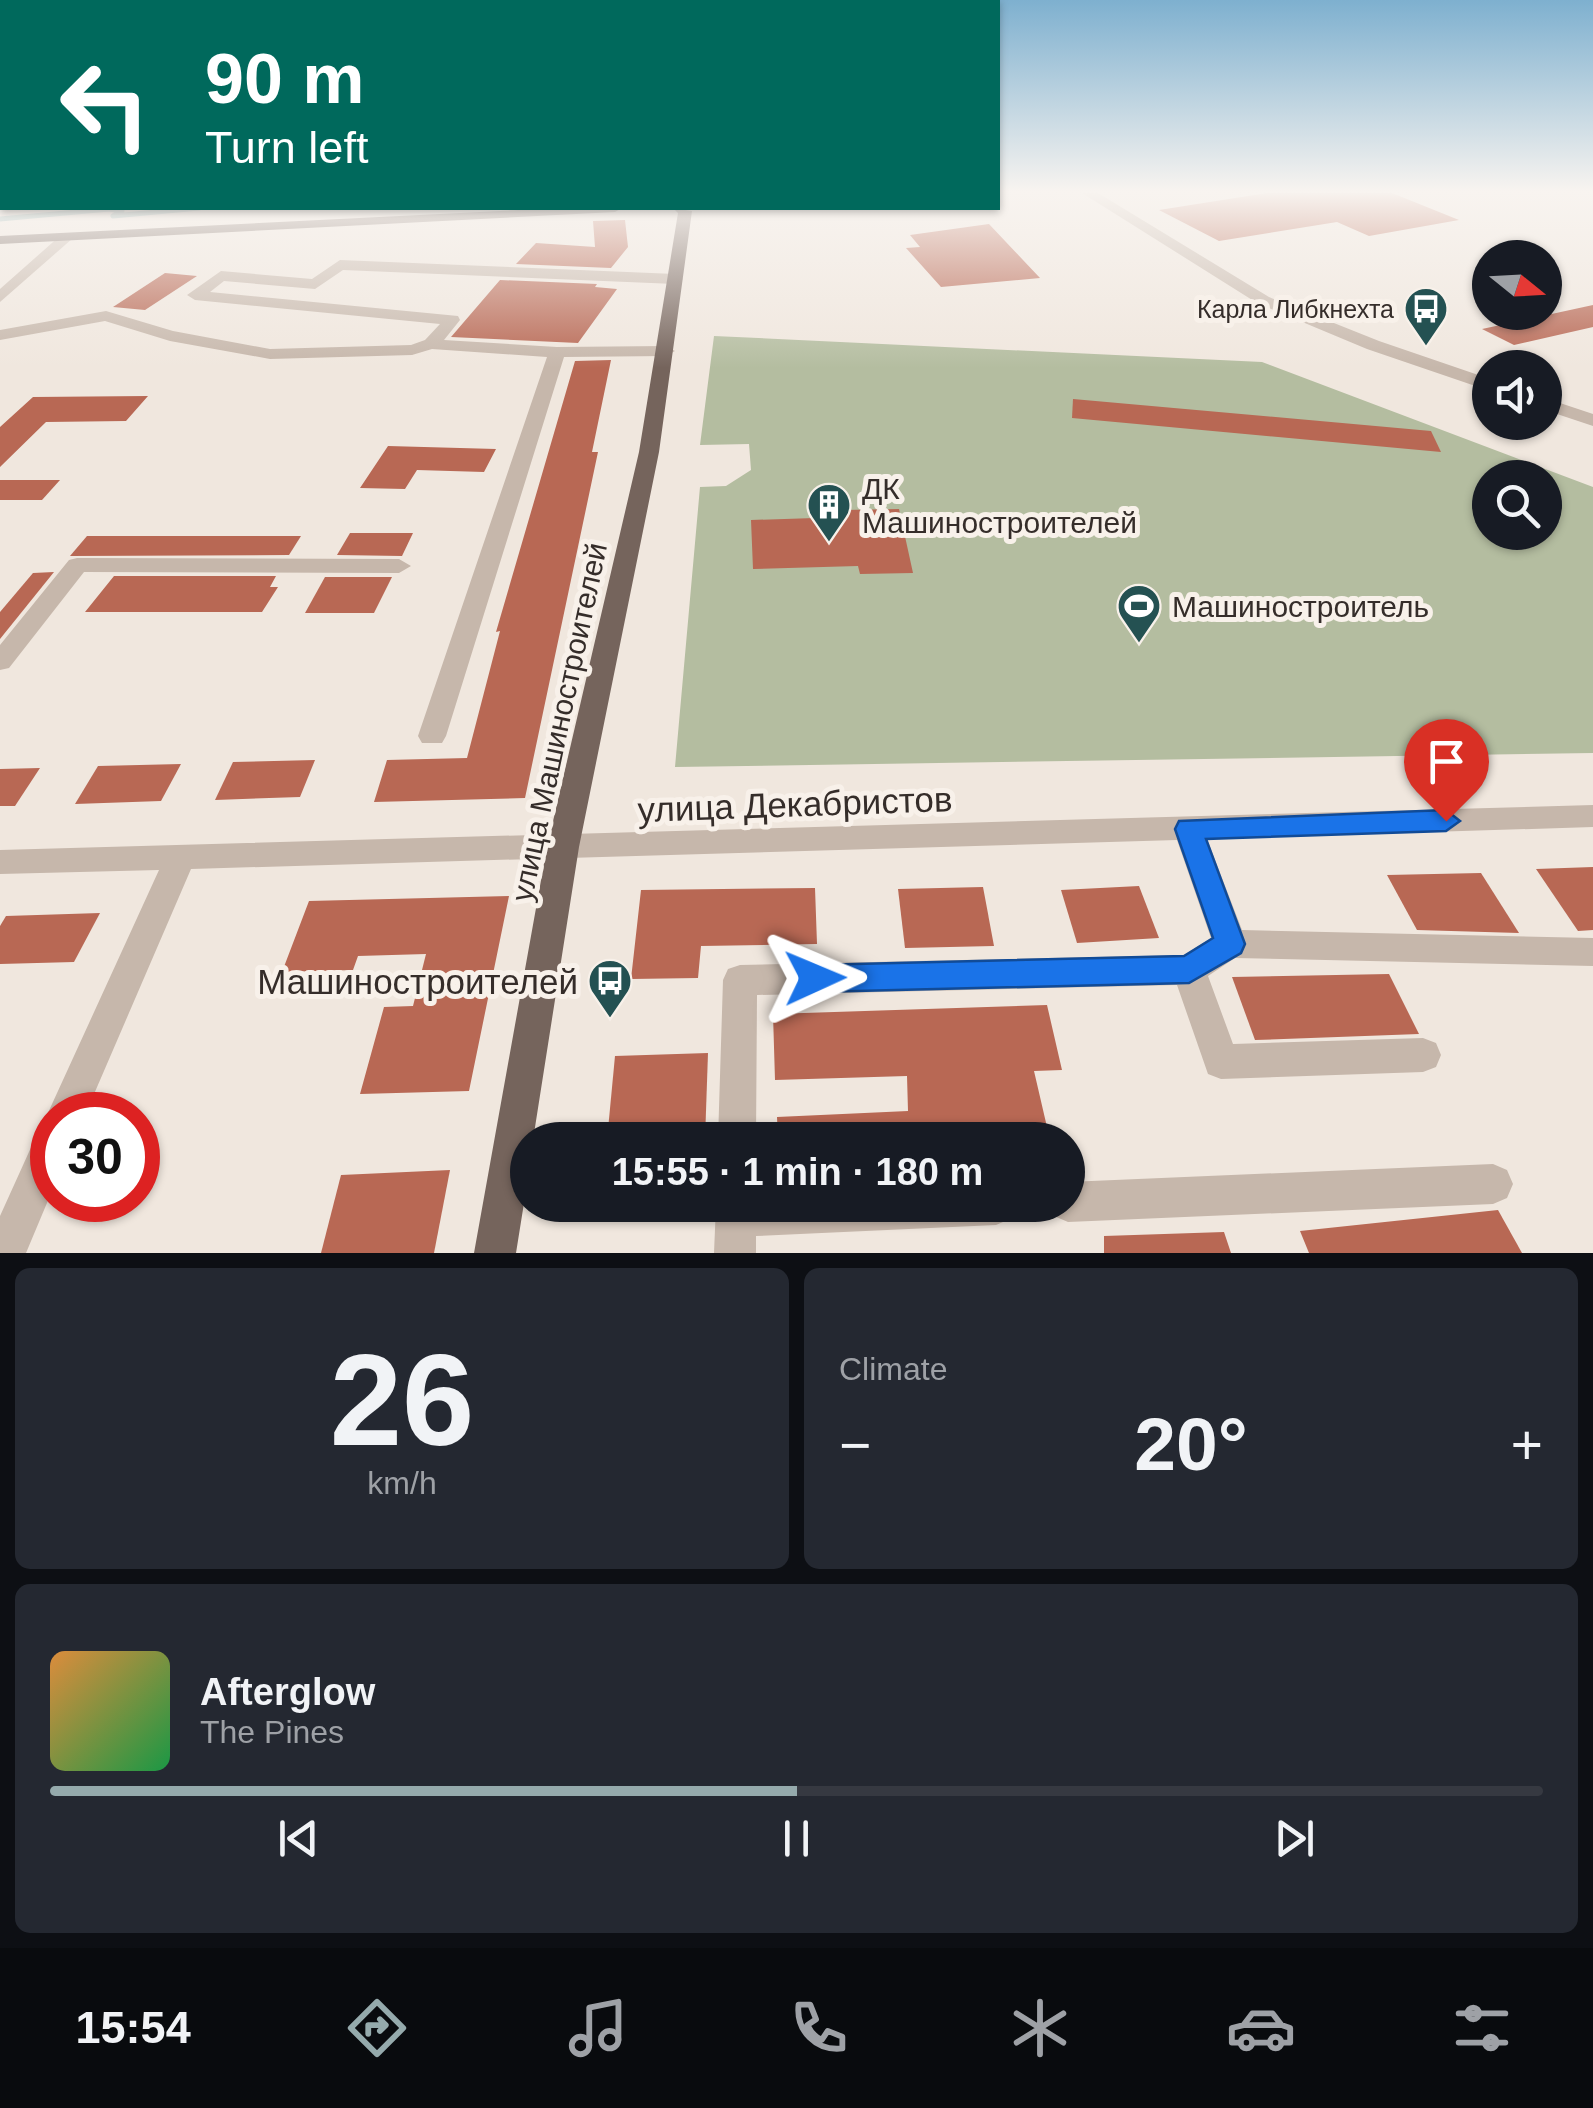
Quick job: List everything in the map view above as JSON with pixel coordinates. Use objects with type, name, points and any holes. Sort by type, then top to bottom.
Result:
[{"type":"main road","name":"улица Машиностроителей","points":[[495,1253],[563,847],[649,452],[679,251]]},
{"type":"street","points":[[0,297],[51,251]]},
{"type":"street","points":[[1184,251],[1263,300],[1372,345],[1472,379]]},
{"type":"street","points":[[470,252],[676,273]]},
{"type":"street","points":[[430,344],[452,320],[194,295],[221,276],[315,284],[340,265],[676,273]]},
{"type":"street","points":[[0,335],[106,316],[170,336],[270,354],[412,350],[430,344],[557,352],[666,351]]},
{"type":"street","points":[[432,736],[557,352]]},
{"type":"street","points":[[1562,410],[1593,420]]},
{"type":"street","points":[[0,662],[78,565],[400,566]]},
{"type":"street","name":"улица Декабристов","points":[[0,862],[1593,816]]},
{"type":"street","points":[[1188,829],[1230,944]]},
{"type":"street","points":[[76,1092],[181,855]]},
{"type":"street","points":[[737,1122],[740,980],[1189,970],[1230,944],[1593,952]]},
{"type":"street","points":[[1189,970],[1221,1062],[1423,1055]]},
{"type":"street","points":[[1085,1201],[1493,1184]]},
{"type":"street","points":[[6,1253],[30,1197]]},
{"type":"street","points":[[736,1225],[775,1222]]},
{"type":"green space","name":"Машиностроитель","points":[[714,336],[1262,362],[1522,460],[1472,460],[1472,550],[1562,550],[1562,475],[1593,487],[1593,753],[675,767],[700,487],[726,486],[751,470],[749,444],[700,445]]},
{"type":"building","points":[[528,251],[624,251],[611,268],[516,264]]},
{"type":"building","points":[[909,251],[1015,251],[1040,278],[941,287]]},
{"type":"building","points":[[165,273],[197,276],[145,310],[113,307]]},
{"type":"building","points":[[500,280],[597,284],[595,287],[617,289],[578,343],[451,337]]},
{"type":"building","points":[[1593,305],[1593,327],[1514,345],[1484,330],[1562,330],[1562,312]]},
{"type":"building","points":[[611,360],[592,452],[598,452],[525,798],[374,802],[387,760],[467,758],[500,631],[496,632],[575,361]]},
{"type":"building","points":[[148,396],[126,421],[46,422],[0,467],[0,427],[33,397]]},
{"type":"building","points":[[1073,399],[1431,431],[1441,452],[1072,418]]},
{"type":"building","points":[[388,446],[496,449],[484,472],[417,470],[405,489],[360,488]]},
{"type":"building","points":[[0,480],[60,480],[42,500],[0,500]]},
{"type":"building","name":"ДК Машиностроителей","points":[[899,509],[913,573],[860,574],[858,566],[753,569],[751,520],[845,517],[844,510]]},
{"type":"building","points":[[350,533],[413,533],[402,556],[337,555]]},
{"type":"building","points":[[87,536],[301,536],[289,555],[70,556]]},
{"type":"building","points":[[54,572],[0,639],[0,612],[33,573]]},
{"type":"building","points":[[114,576],[276,576],[270,587],[278,587],[262,612],[85,612]]},
{"type":"building","points":[[325,577],[392,577],[374,613],[305,613]]},
{"type":"building","points":[[315,760],[300,797],[215,800],[233,762]]},
{"type":"building","points":[[181,764],[161,801],[75,804],[98,766]]},
{"type":"building","points":[[40,768],[15,806],[0,806],[0,769]]},
{"type":"building","points":[[1593,867],[1593,930],[1578,931],[1536,869]]},
{"type":"building","points":[[1481,873],[1519,933],[1417,930],[1387,875]]},
{"type":"building","points":[[1139,886],[1159,938],[1077,943],[1061,890]]},
{"type":"building","points":[[983,887],[994,946],[905,948],[898,889]]},
{"type":"building","points":[[815,888],[817,944],[701,946],[698,978],[631,979],[641,890]]},
{"type":"building","points":[[509,896],[469,1091],[360,1094],[384,1007],[413,1006],[426,954],[358,956],[353,970],[282,972],[309,901]]},
{"type":"building","points":[[100,913],[74,962],[0,964],[0,926],[6,916]]},
{"type":"building","points":[[1389,974],[1419,1034],[1255,1040],[1232,977]]},
{"type":"building","points":[[1047,1005],[1062,1070],[1034,1071],[1046,1122],[777,1122],[777,1117],[908,1111],[907,1076],[775,1080],[773,1014]]},
{"type":"building","points":[[708,1053],[706,1122],[609,1122],[615,1056]]},
{"type":"building","points":[[450,1170],[434,1253],[321,1253],[341,1175]]},
{"type":"building","points":[[1498,1210],[1522,1253],[1309,1253],[1300,1231]]},
{"type":"building","points":[[1224,1232],[1231,1253],[1104,1253],[1104,1236]]},
{"type":"place","name":"Карла Либкнехта","points":[[1426,347]]},
{"type":"place","name":"ДК Машиностроителей","points":[[829,543]]},
{"type":"place","name":"Машиностроитель","points":[[1139,644]]},
{"type":"place","name":"Машиностроителей","points":[[610,1019]]},
{"type":"route","points":[[815,978],[1189,970],[1230,944],[1188,829],[1446,821]]}]
